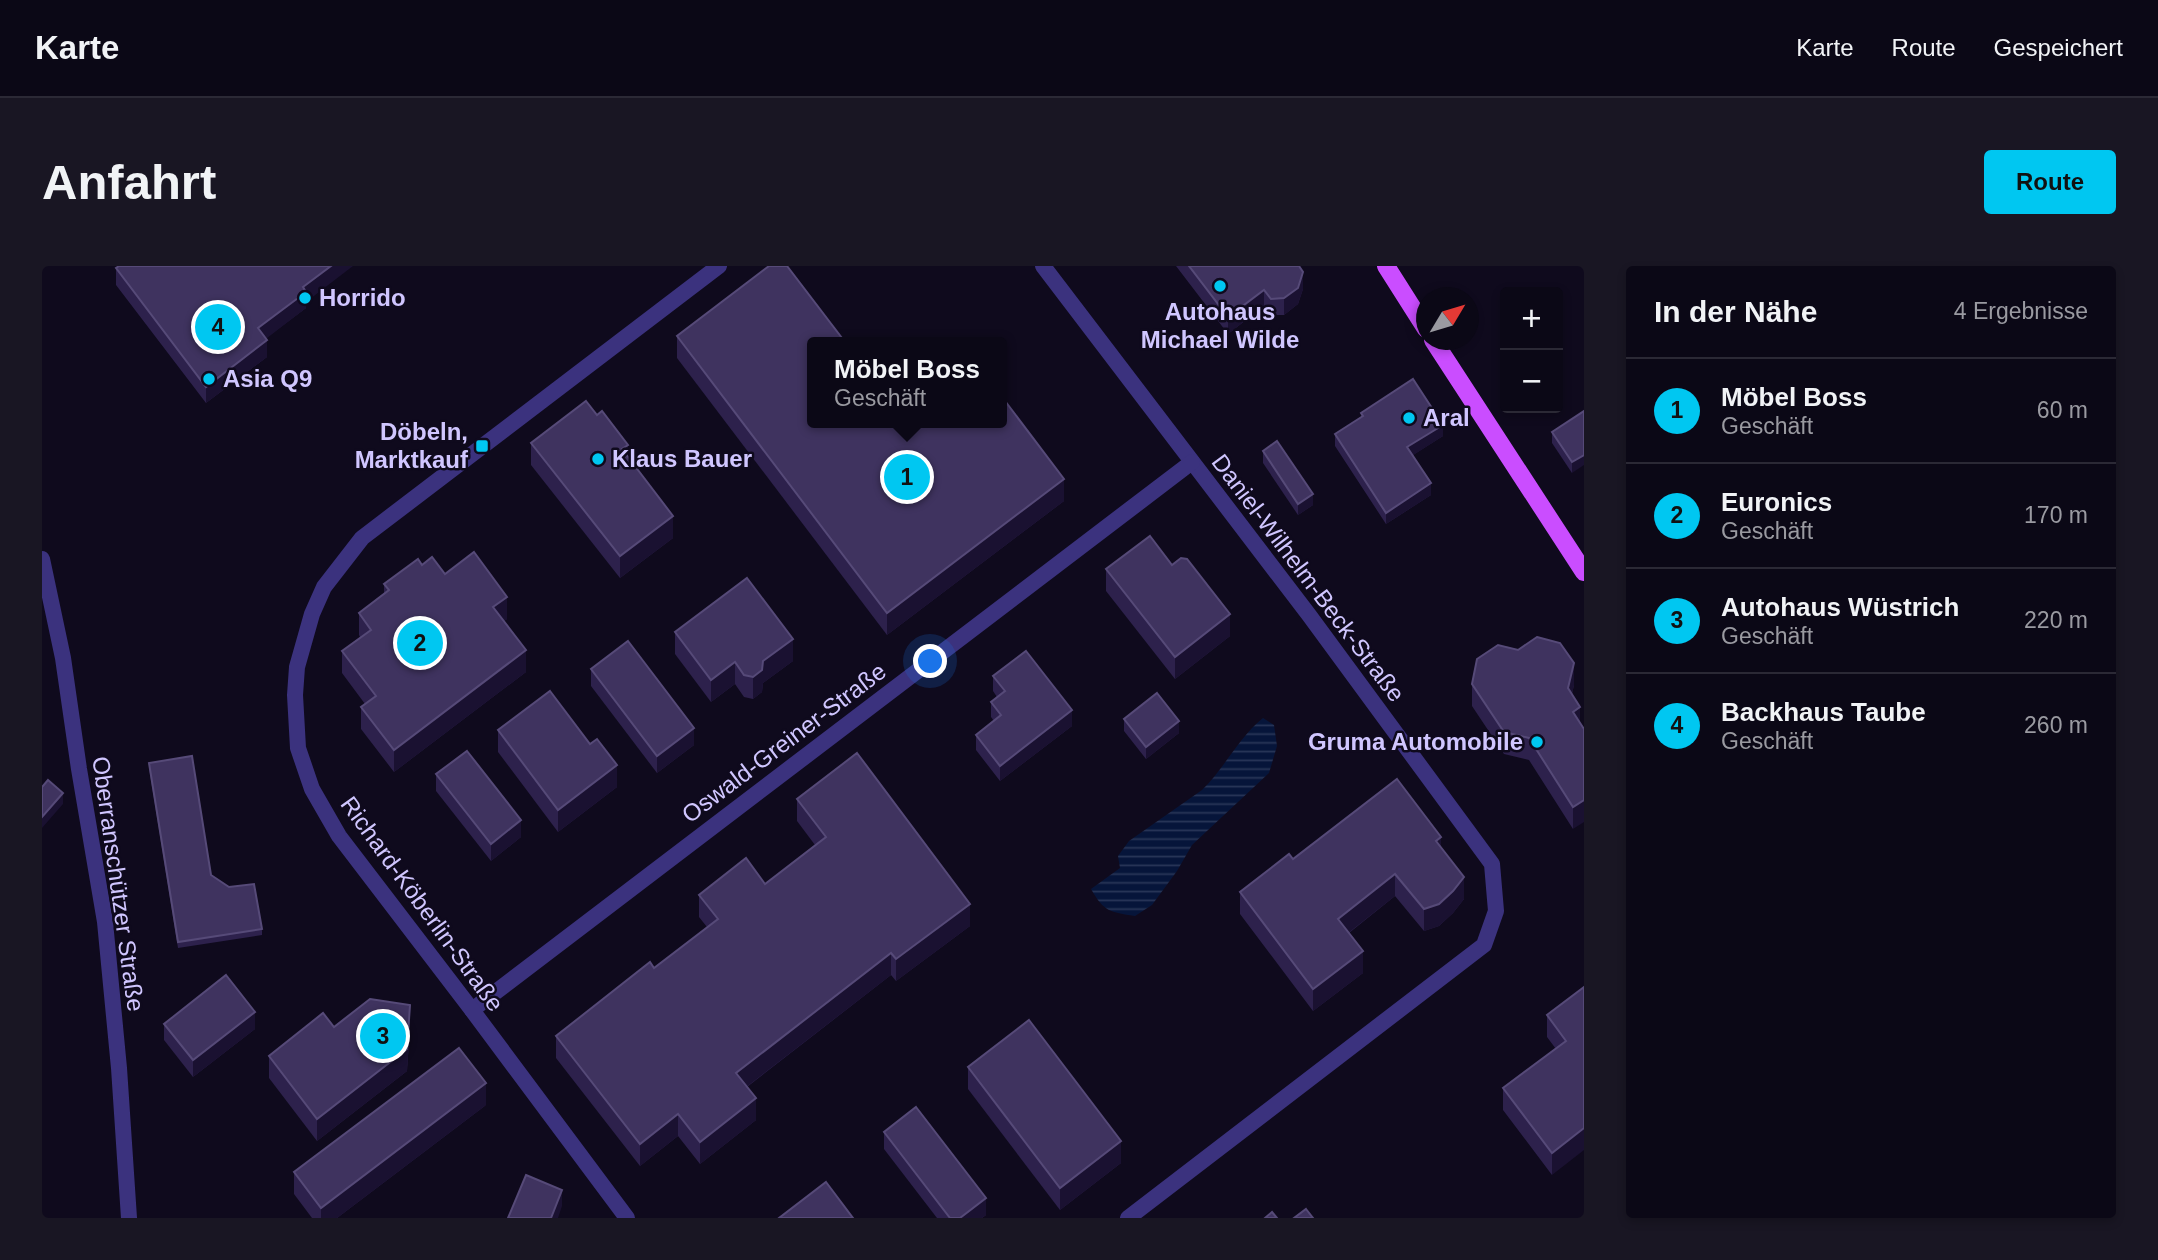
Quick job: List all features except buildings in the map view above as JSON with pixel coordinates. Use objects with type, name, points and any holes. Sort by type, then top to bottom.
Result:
[{"type":"main road","points":[[1386,266],[1416,313]]},
{"type":"main road","points":[[1440,350],[1584,572]]},
{"type":"street","name":"Richard-Köberlin-Straße","points":[[627,1218],[339,836],[312,789],[298,748],[295,695],[297,667],[303,641],[324,587],[362,538],[719,266]]},
{"type":"street","name":"Daniel-Wilhelm-Beck-Straße","points":[[1043,266],[1309,615],[1492,864],[1496,911],[1484,945],[1128,1218]]},
{"type":"street","name":"Oswald-Greiner-Straße","points":[[472,1010],[1192,462]]},
{"type":"street","name":"Oberranschützer Straße","points":[[42,559],[63,658],[105,922],[119,1068],[129,1218]]},
{"type":"water","points":[[1263,718],[1274,725],[1277,746],[1269,773],[1192,845],[1152,905],[1135,916],[1104,907],[1091,889],[1120,868],[1118,856],[1129,841],[1202,790]]},
{"type":"place","name":"Autohaus Michael Wilde","points":[[1220,286]]},
{"type":"place","name":"Horrido","points":[[305,298]]},
{"type":"place","name":"Backhaus Taube","points":[[218,327]]},
{"type":"place","name":"Asia Q9","points":[[209,379]]},
{"type":"place","name":"Aral","points":[[1409,418]]},
{"type":"place","name":"Döbeln, Marktkauf","points":[[482,446]]},
{"type":"place","name":"Klaus Bauer","points":[[598,459]]},
{"type":"place","name":"Möbel Boss","points":[[907,477]]},
{"type":"place","name":"Euronics","points":[[420,643]]},
{"type":"place","name":"Gruma Automobile","points":[[1537,742]]},
{"type":"place","name":"Autohaus Wüstrich","points":[[383,1036]]}]
